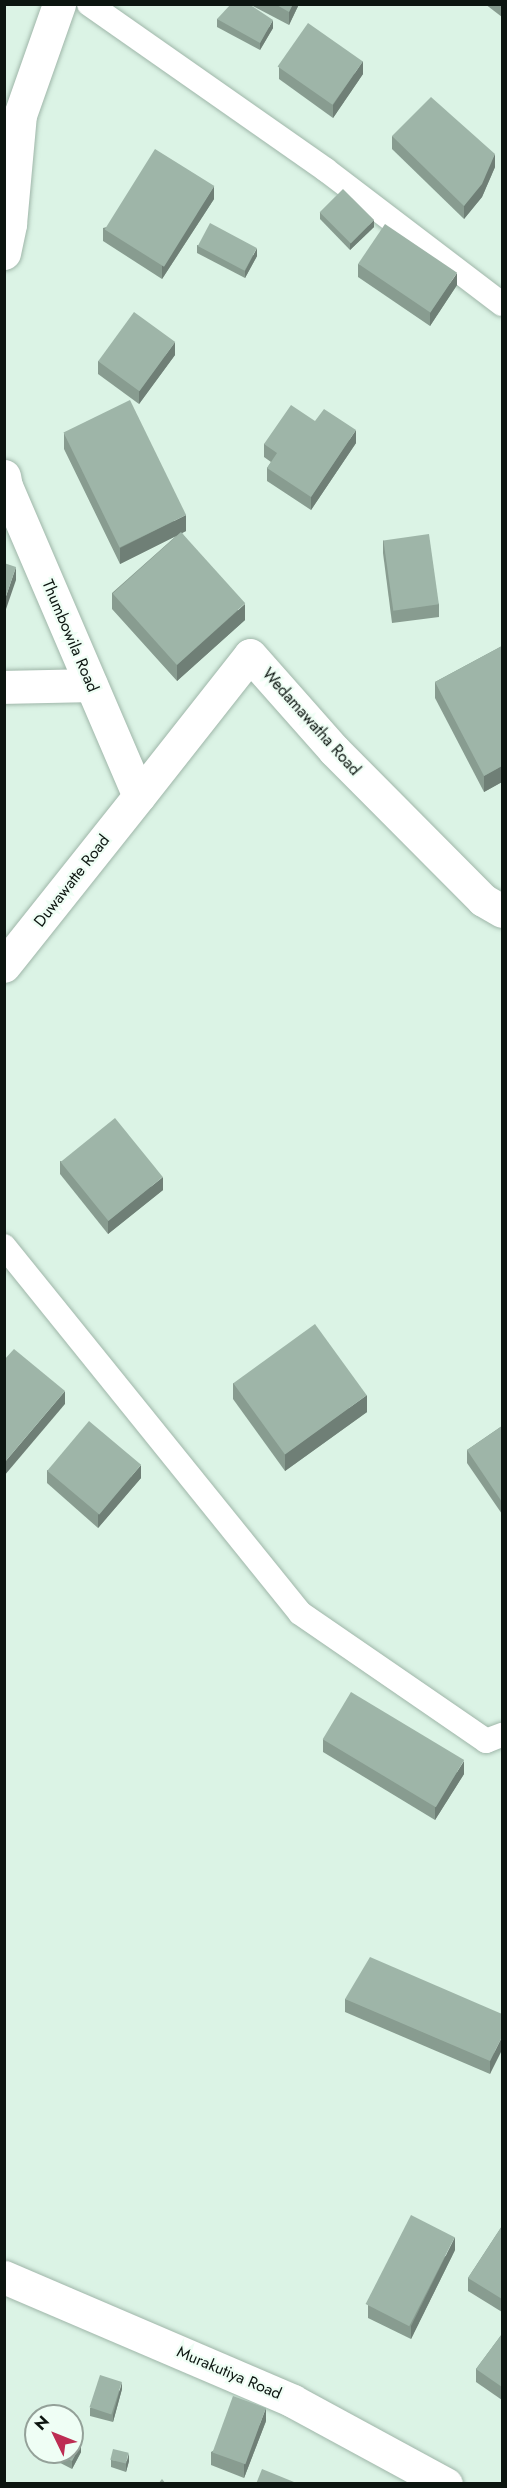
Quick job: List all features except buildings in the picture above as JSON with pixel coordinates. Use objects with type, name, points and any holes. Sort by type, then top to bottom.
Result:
[{"type":"street","points":[[4,253],[10,224],[21,115],[59,4]]},
{"type":"street","name":"Thumbowila Road","points":[[4,476],[6,486],[139,796]]},
{"type":"street","name":"Wedamawatha Road","points":[[139,796],[250,655],[334,750],[483,900],[502,911]]},
{"type":"street","points":[[4,687],[91,685]]},
{"type":"street","name":"Duwawatte Road","points":[[4,966],[139,796]]},
{"type":"street","name":"Murakutiya Road","points":[[4,2277],[293,2401],[446,2484]]},
{"type":"lane","points":[[89,4],[326,170],[502,303]]},
{"type":"lane","points":[[4,1246],[300,1613],[486,1741],[502,1735]]}]
